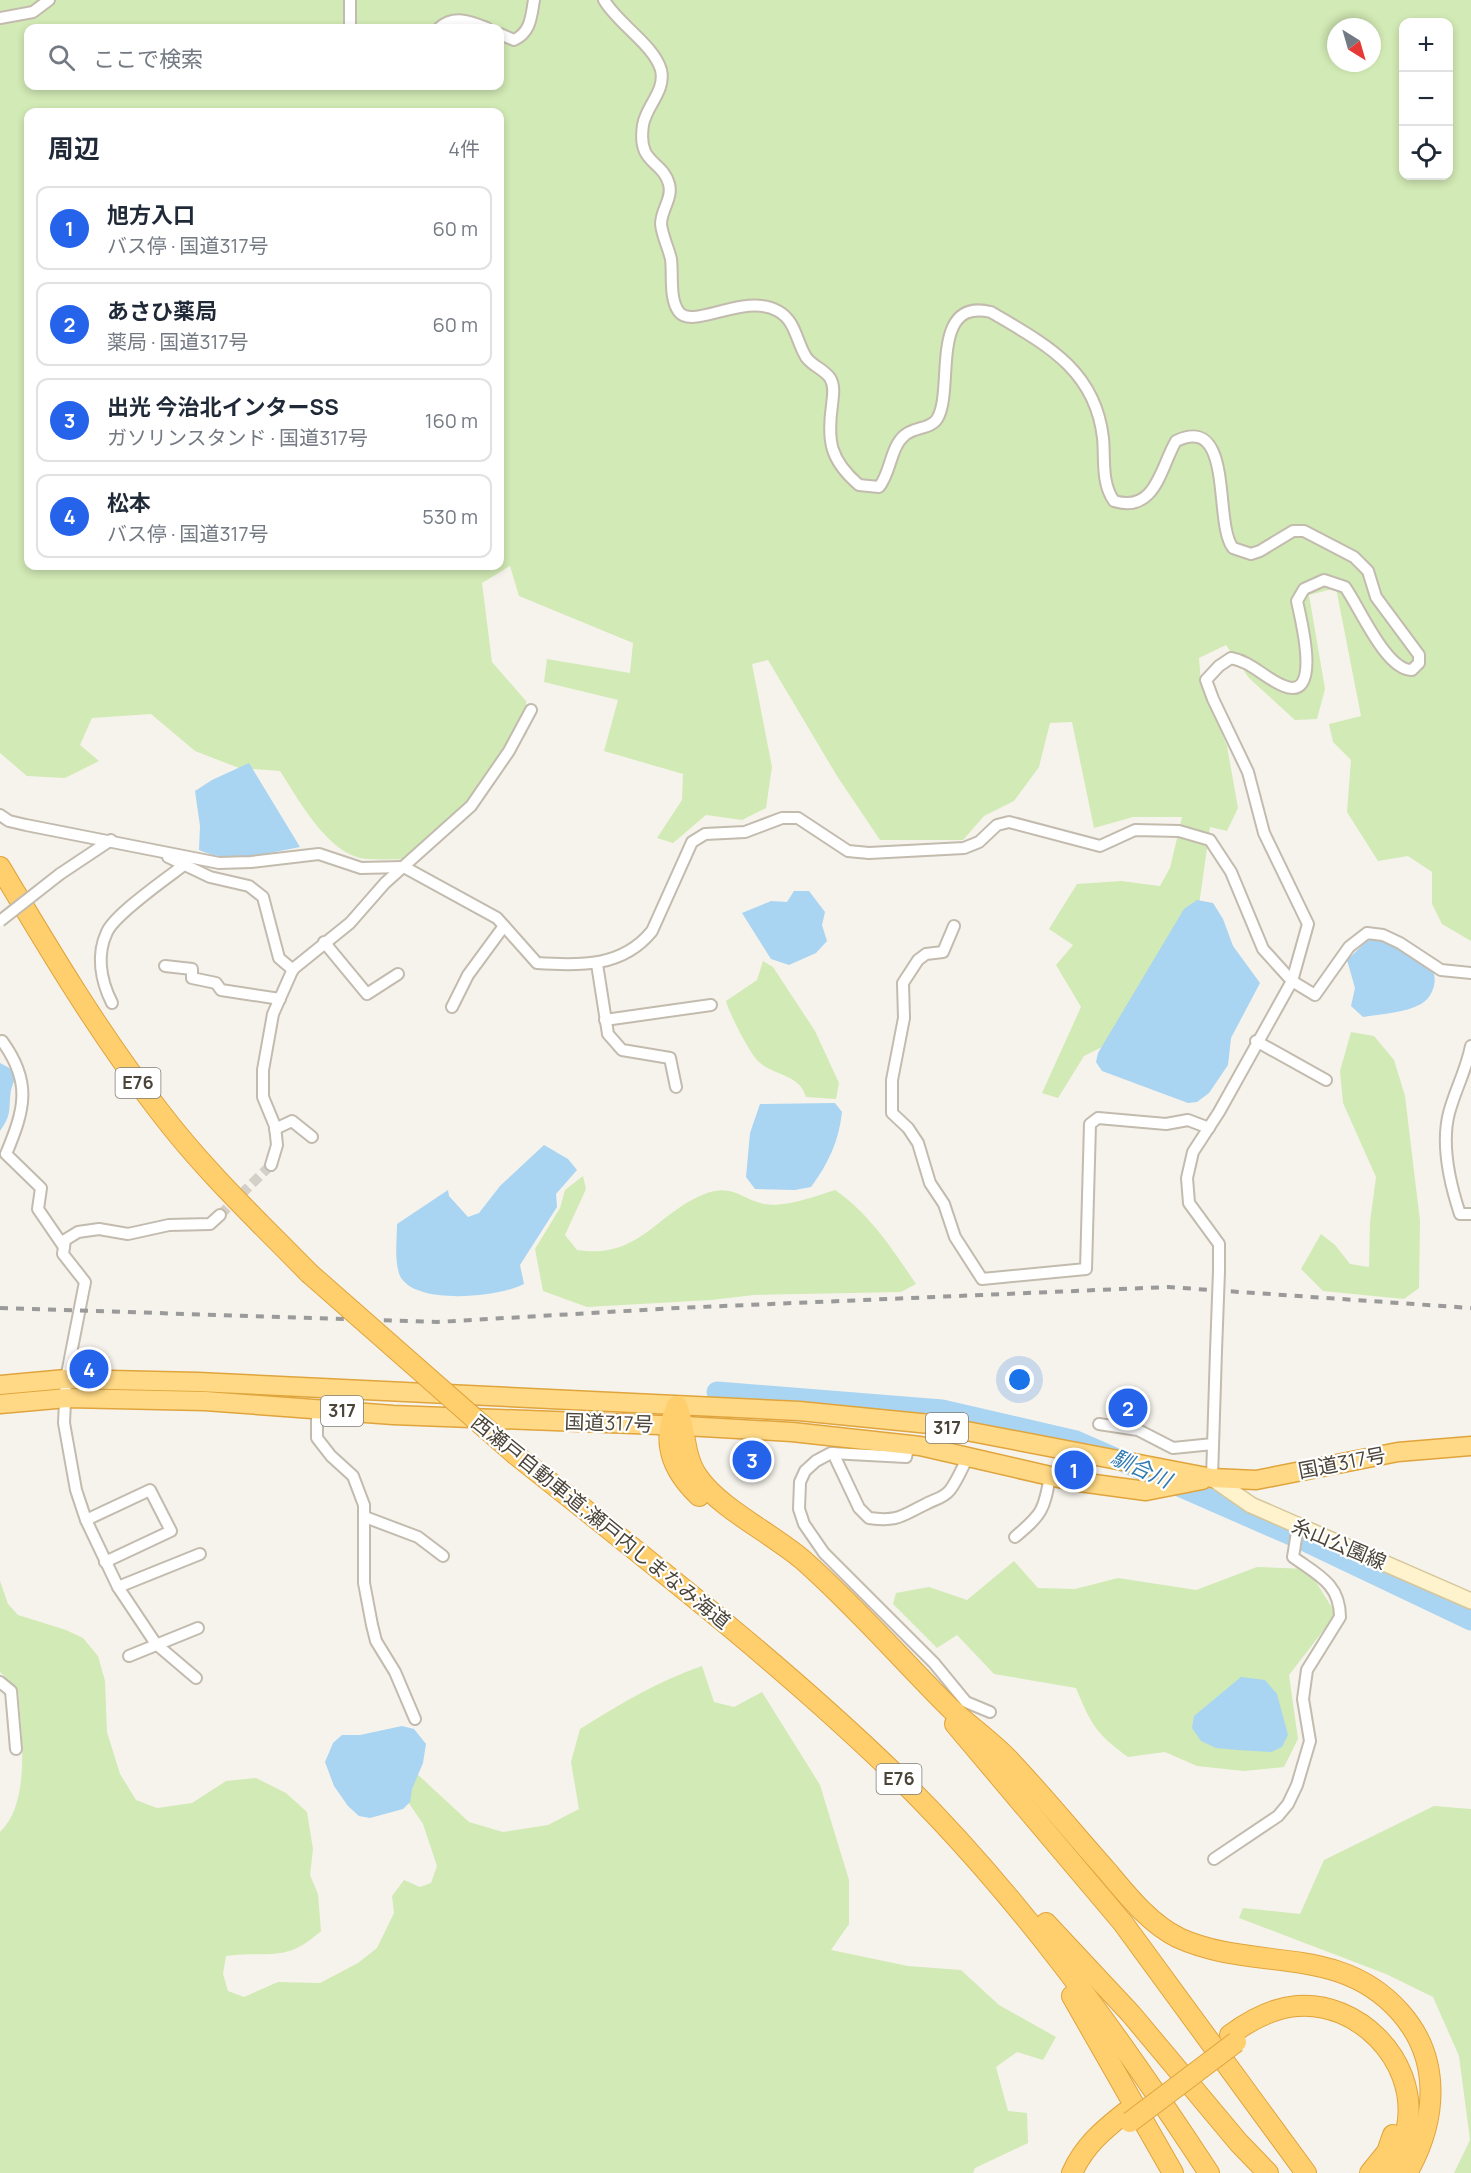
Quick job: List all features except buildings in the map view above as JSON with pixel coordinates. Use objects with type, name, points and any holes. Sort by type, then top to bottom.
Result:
[{"type":"highway","name":"西瀬戸自動車道;瀬戸内しまなみ海道","points":[[0,867],[72,986],[161,1114],[207,1168],[309,1273],[516,1455],[727,1625],[894,1774],[927,1807],[1018,1908],[1070,1972],[1143,2074],[1209,2173]]},
{"type":"highway","name":"国道317号","points":[[0,1385],[66,1379],[210,1382],[799,1411],[930,1424],[1212,1478],[1256,1480],[1398,1452],[1471,1446]]},
{"type":"highway","name":"国道317号","points":[[0,1404],[67,1398],[205,1401],[393,1415],[792,1432],[909,1445],[1050,1476],[1146,1491],[1212,1478]]},
{"type":"highway","points":[[677,1406],[676,1426],[669,1448],[688,1486],[712,1505],[778,1549],[822,1588],[946,1714],[1123,1923],[1304,2170]]},
{"type":"highway","points":[[676,1426],[690,1462],[706,1486],[782,1543],[825,1581],[953,1710],[1012,1762],[1145,1912],[1179,1938],[1231,1952],[1329,1967],[1351,1974],[1371,1985],[1387,1999],[1414,2031],[1430,2072],[1432,2094],[1425,2137],[1407,2173]]},
{"type":"highway","points":[[894,1774],[984,1859],[1131,2014],[1239,2143],[1268,2173]]},
{"type":"highway","points":[[927,1807],[1032,1939],[1066,1987],[1098,2038],[1173,2173]]},
{"type":"highway","points":[[1072,2173],[1085,2149],[1096,2135],[1128,2117],[1261,2016],[1298,2006],[1320,2007],[1340,2012],[1372,2031],[1397,2063],[1408,2100],[1408,2120],[1405,2138],[1391,2173]]},
{"type":"highway","points":[[1233,2039],[1277,2022],[1296,2019],[1335,2024],[1353,2033],[1369,2045],[1391,2079],[1396,2097],[1397,2116],[1387,2152],[1370,2173]]},
{"type":"highway","points":[[1085,2173],[1105,2143],[1128,2117]]},
{"type":"main road","name":"糸山公園線","points":[[1212,1478],[1251,1505],[1471,1601]]},
{"type":"street","points":[[0,18],[33,12],[49,0]]},
{"type":"street","points":[[350,0],[350,24]]},
{"type":"street","points":[[504,36],[514,40],[524,35],[529,25],[534,0]]},
{"type":"street","points":[[604,0],[617,18],[650,52],[661,72],[659,90],[643,125],[642,143],[643,152],[669,183],[661,225],[671,259],[676,306],[680,314],[690,319],[747,304],[765,306],[785,315],[806,357],[830,378],[833,396],[829,440],[832,452],[850,478],[869,489],[879,487],[884,481],[898,442],[906,433],[930,426],[937,419],[941,410],[946,351],[954,326],[960,317],[969,311],[979,309],[1005,320],[1066,361],[1080,375],[1096,407],[1102,436],[1106,482],[1114,501],[1124,504],[1150,493],[1157,484],[1176,441],[1187,436],[1197,436],[1207,442],[1219,465],[1225,531],[1233,548],[1251,554],[1293,531],[1304,531],[1363,564],[1376,597],[1419,655],[1419,663],[1413,670],[1406,670],[1398,665],[1386,651],[1345,587],[1324,580],[1304,589],[1297,601],[1307,660],[1302,682],[1296,687],[1286,687],[1261,674],[1247,661],[1231,658],[1219,666],[1206,680],[1248,772],[1264,833],[1308,924],[1292,981],[1256,1041],[1209,1128],[1193,1152],[1187,1178],[1189,1203],[1219,1244],[1212,1478]]},
{"type":"street","points":[[444,24],[460,19],[475,24]]},
{"type":"street","points":[[271,1165],[277,1144],[275,1129],[263,1096],[263,1070],[273,1014],[293,970],[324,942],[350,923],[385,883],[471,806],[509,751],[531,710]]},
{"type":"street","points":[[0,815],[9,821],[26,825],[219,863],[251,862],[320,854],[361,868],[404,867],[497,918],[537,963],[597,964],[630,951],[647,937],[692,842],[705,834],[745,832],[782,818],[798,818],[848,851],[869,853],[964,848],[979,842],[997,825],[1009,822],[1100,846],[1135,830],[1179,831],[1210,840],[1231,872],[1263,948],[1292,981],[1316,995],[1349,947],[1367,933],[1383,935],[1400,943],[1441,970],[1471,973]]},
{"type":"street","points":[[0,921],[60,874],[111,840]]},
{"type":"street","points":[[161,853],[210,877],[249,886],[263,897],[279,958],[293,970]]},
{"type":"street","points":[[112,1003],[106,991],[100,962],[108,930],[141,898],[184,865]]},
{"type":"street","points":[[452,1007],[468,975],[504,926]]},
{"type":"street","points":[[954,926],[943,952],[927,954],[918,960],[903,983],[904,1018],[892,1080],[892,1113],[908,1128],[918,1143],[930,1183],[945,1204],[956,1237],[982,1279],[1086,1269],[1090,1124],[1098,1118],[1166,1124],[1188,1120],[1209,1128]]},
{"type":"street","points":[[324,942],[367,994],[398,974]]},
{"type":"street","points":[[597,964],[608,1034],[622,1050],[670,1058],[676,1087]]},
{"type":"street","points":[[165,966],[192,969],[192,978],[216,982],[221,990],[280,999]]},
{"type":"street","points":[[605,1020],[711,1005]]},
{"type":"street","points":[[2,1041],[17,1061],[24,1090],[16,1130],[6,1154],[41,1188],[38,1209],[64,1247]]},
{"type":"street","points":[[1256,1041],[1326,1080]]},
{"type":"street","points":[[1471,1046],[1460,1089],[1449,1113],[1446,1147],[1454,1197],[1460,1214],[1471,1215]]},
{"type":"street","points":[[275,1129],[292,1121],[312,1137]]},
{"type":"street","points":[[196,1678],[156,1644],[118,1587],[86,1520],[76,1490],[64,1423],[67,1398],[66,1379],[85,1282],[63,1254],[65,1240],[78,1232],[99,1229],[128,1234],[169,1225],[210,1224],[220,1215]]},
{"type":"street","points":[[317,1409],[317,1438],[331,1456],[353,1476],[364,1505],[364,1582],[372,1625],[376,1641],[395,1672],[415,1719]]},
{"type":"street","points":[[1099,1424],[1138,1430],[1173,1448],[1213,1444]]},
{"type":"street","points":[[909,1445],[906,1457],[833,1453],[816,1461],[805,1472],[800,1482],[799,1509],[808,1530],[824,1553],[934,1663],[966,1702],[990,1712]]},
{"type":"street","points":[[833,1453],[859,1508],[869,1518],[889,1521],[903,1518],[928,1502],[940,1499],[949,1491],[968,1457]]},
{"type":"street","points":[[1015,1537],[1038,1518],[1045,1505],[1050,1476]]},
{"type":"street","points":[[86,1520],[150,1490],[171,1531],[105,1562]]},
{"type":"street","points":[[365,1517],[418,1537],[442,1557]]},
{"type":"street","points":[[1214,1859],[1278,1816],[1288,1804],[1306,1759],[1310,1741],[1303,1699],[1307,1670],[1340,1617],[1340,1607],[1336,1591],[1293,1557],[1298,1526]]},
{"type":"street","points":[[118,1587],[200,1554]]},
{"type":"street","points":[[129,1656],[198,1628]]},
{"type":"street","points":[[0,1682],[11,1691],[16,1749]]},
{"type":"green space","points":[[0,0],[1471,0],[1471,941],[1442,924],[1432,904],[1432,872],[1408,856],[1378,861],[1347,812],[1351,760],[1333,742],[1329,724],[1361,716],[1336,588],[1309,595],[1325,689],[1317,719],[1295,720],[1249,678],[1226,645],[1199,658],[1201,683],[1227,746],[1238,808],[1227,831],[1210,827],[1198,912],[1112,1042],[1084,1056],[1058,1098],[1042,1093],[1081,1007],[1056,965],[1073,945],[1049,929],[1077,884],[1121,881],[1160,886],[1170,868],[1182,817],[1133,817],[1094,828],[1072,722],[1050,723],[1039,767],[1014,801],[984,816],[963,840],[880,840],[837,776],[768,660],[752,664],[772,767],[766,808],[742,820],[706,815],[673,843],[657,838],[682,800],[683,774],[604,751],[618,700],[544,682],[547,659],[630,673],[633,643],[519,596],[510,566],[504,570],[504,108],[24,108],[24,570],[503,570],[482,583],[492,662],[526,701],[527,733],[474,810],[418,859],[366,859],[339,848],[306,811],[280,771],[239,768],[195,751],[151,714],[92,718],[80,745],[99,761],[65,778],[27,776],[0,753]]},
{"type":"green space","points":[[763,961],[773,967],[815,1031],[839,1083],[836,1099],[806,1097],[798,1084],[759,1062],[740,1033],[726,1001],[757,980]]},
{"type":"green space","points":[[1351,1032],[1374,1036],[1394,1060],[1405,1096],[1420,1221],[1419,1288],[1404,1299],[1323,1291],[1301,1269],[1321,1234],[1335,1245],[1350,1264],[1369,1267],[1370,1222],[1376,1177],[1343,1103],[1340,1071]]},
{"type":"green space","points":[[583,1176],[586,1189],[565,1235],[577,1250],[599,1251],[617,1248],[647,1232],[689,1201],[707,1193],[730,1191],[756,1202],[772,1205],[800,1201],[835,1190],[870,1221],[916,1284],[901,1292],[754,1295],[711,1300],[587,1307],[543,1291],[535,1249],[560,1208],[565,1190]]},
{"type":"green space","points":[[1014,1561],[1038,1588],[1075,1589],[1118,1578],[1196,1590],[1257,1567],[1308,1569],[1336,1614],[1289,1675],[1298,1739],[1284,1767],[1244,1771],[1197,1766],[1165,1752],[1128,1757],[1095,1727],[1076,1688],[994,1674],[957,1635],[937,1648],[893,1604],[896,1593],[929,1587],[967,1600]]},
{"type":"green space","points":[[0,1581],[8,1604],[18,1615],[66,1630],[83,1638],[98,1656],[105,1681],[107,1732],[120,1774],[136,1800],[157,1808],[192,1803],[226,1781],[256,1778],[286,1793],[307,1812],[313,1849],[310,1875],[318,1894],[321,1931],[297,1948],[286,1952],[226,1956],[223,1974],[228,1991],[244,1997],[278,1982],[320,1983],[358,1963],[377,1948],[394,1913],[392,1896],[404,1880],[420,1887],[431,1883],[437,1866],[423,1824],[402,1793],[402,1760],[469,1822],[503,1832],[548,1825],[579,1809],[571,1762],[580,1729],[655,1686],[702,1666],[714,1702],[734,1707],[762,1692],[820,1785],[849,1880],[849,1924],[831,1950],[908,1966],[961,1970],[999,2005],[1056,2037],[1043,2060],[1017,2052],[996,2067],[1008,2111],[1027,2113],[1028,2143],[975,2168],[973,2173],[0,2173],[0,1832],[10,1819],[17,1803],[21,1784],[22,1744],[18,1690],[0,1672]]},
{"type":"green space","points":[[1434,1806],[1471,1809],[1471,2173],[1454,2173],[1470,2140],[1459,2056],[1433,1997],[1386,1974],[1239,1918],[1243,1908],[1300,1914],[1324,1860]]},
{"type":"water","points":[[249,763],[300,847],[262,855],[236,857],[224,857],[199,850],[200,826],[195,791],[212,780]]},
{"type":"water","points":[[794,891],[809,891],[825,912],[822,925],[827,941],[816,953],[789,965],[771,959],[742,913],[771,901],[787,902]]},
{"type":"water","points":[[1197,900],[1213,903],[1223,919],[1233,946],[1260,983],[1231,1038],[1228,1065],[1209,1093],[1197,1102],[1188,1103],[1102,1071],[1096,1062],[1098,1053],[1184,909]]},
{"type":"water","points":[[1378,938],[1407,948],[1425,960],[1435,976],[1434,986],[1428,998],[1415,1007],[1363,1017],[1351,1006],[1355,988],[1347,960],[1367,941]]},
{"type":"water","points":[[0,1063],[15,1071],[15,1078],[8,1115],[0,1131]]},
{"type":"water","points":[[835,1103],[842,1112],[838,1133],[823,1170],[811,1187],[795,1190],[755,1189],[746,1177],[750,1133],[760,1104]]},
{"type":"water","points":[[544,1145],[568,1159],[577,1170],[556,1194],[557,1207],[520,1265],[524,1284],[512,1289],[478,1295],[439,1295],[422,1292],[409,1285],[400,1276],[396,1257],[397,1224],[448,1190],[449,1196],[468,1217],[479,1213],[500,1186]]},
{"type":"water","points":[[1241,1677],[1265,1680],[1277,1694],[1288,1735],[1282,1747],[1271,1752],[1216,1748],[1201,1741],[1192,1728],[1194,1716]]},
{"type":"water","points":[[402,1726],[414,1729],[426,1744],[423,1763],[412,1789],[410,1802],[403,1809],[370,1818],[359,1816],[348,1806],[334,1786],[325,1762],[333,1743],[342,1735],[360,1735]]},
{"type":"waterway","name":"馴合川","points":[[717,1392],[942,1410],[1076,1441],[1307,1542],[1471,1620]]},
{"type":"tunnel","points":[[220,1215],[271,1165]]},
{"type":"railway","points":[[0,1308],[437,1322],[677,1308],[1168,1287],[1471,1308]]},
{"type":"place","name":"松本","points":[[89,1369]]},
{"type":"place","name":"あさひ薬局","points":[[1128,1408]]},
{"type":"place","name":"出光 今治北インターSS","points":[[752,1460]]},
{"type":"place","name":"旭方入口","points":[[1074,1470]]}]
